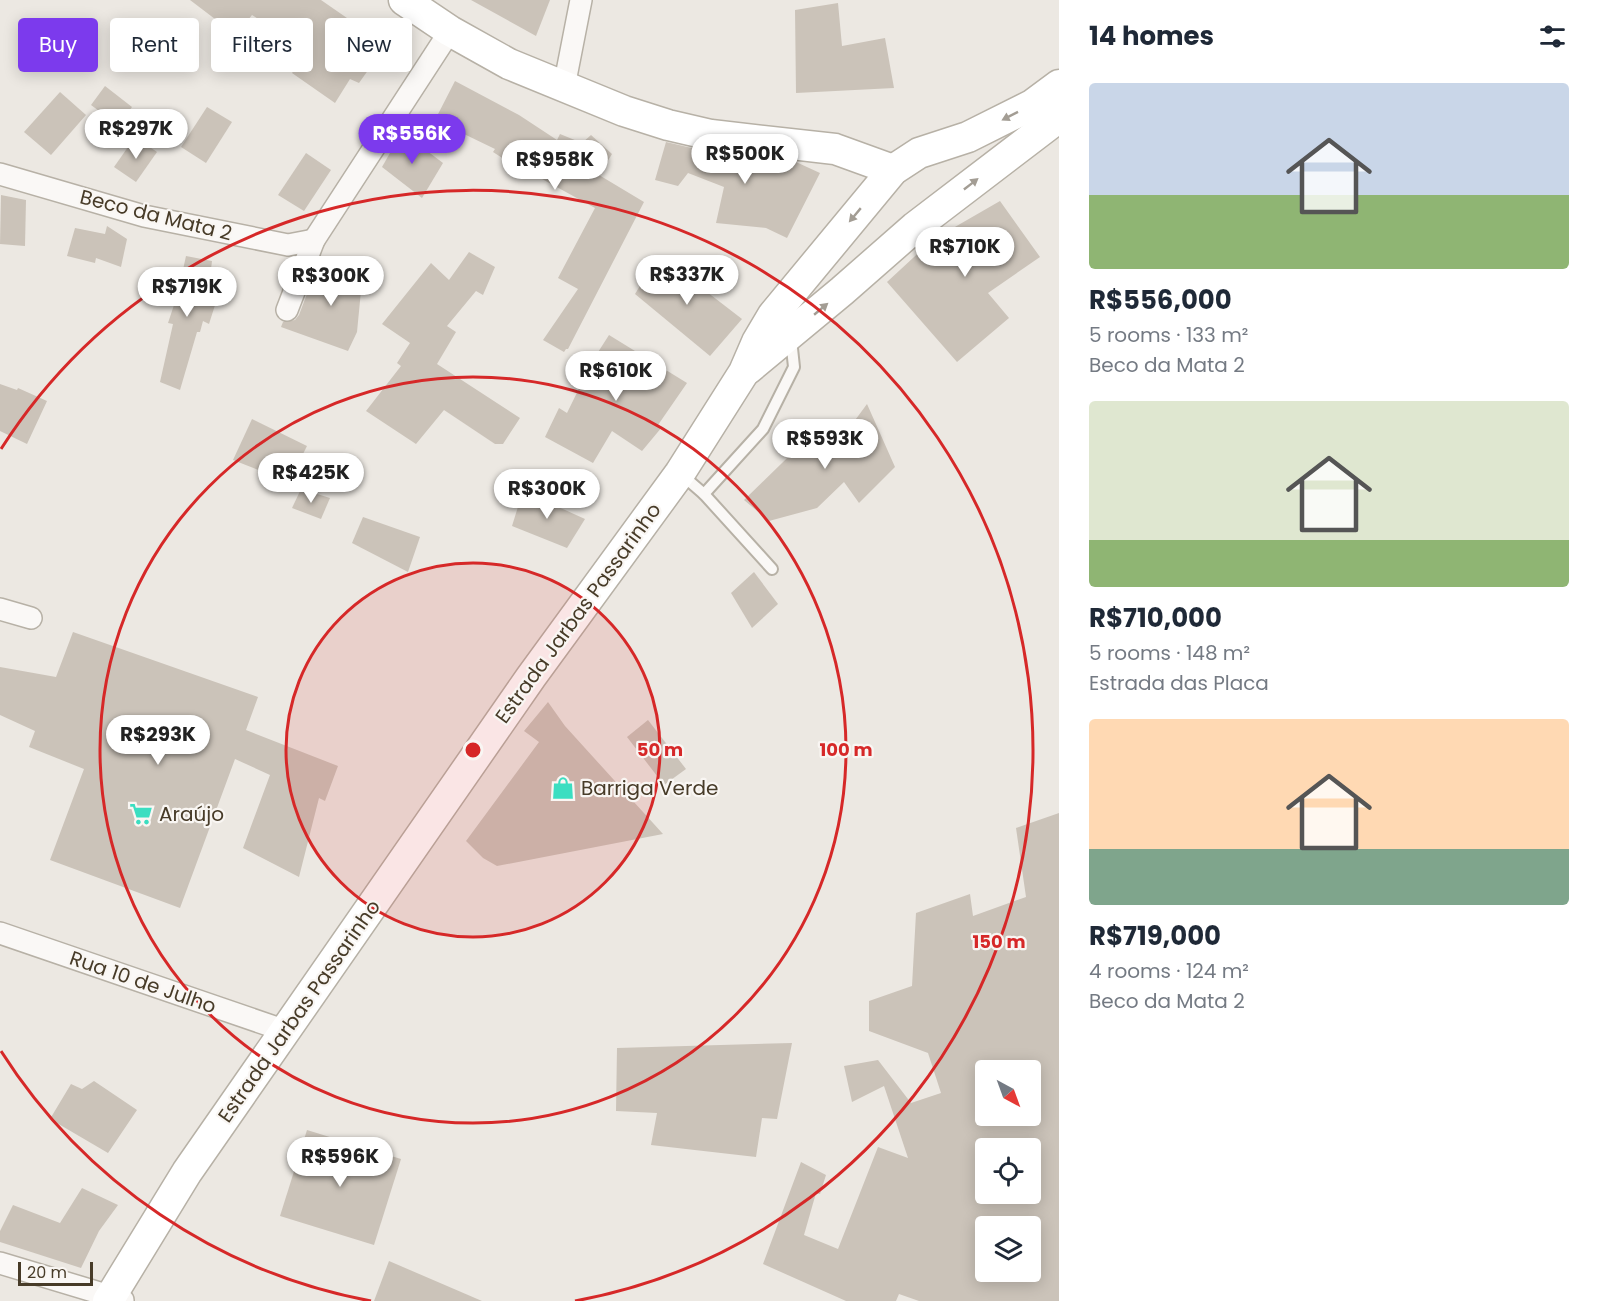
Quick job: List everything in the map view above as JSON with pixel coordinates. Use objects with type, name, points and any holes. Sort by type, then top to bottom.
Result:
[{"type":"street","points":[[404,0],[450,31],[509,64],[624,111],[711,135],[835,149],[893,170]]},
{"type":"street","points":[[564,87],[581,0]]},
{"type":"street","points":[[287,310],[314,240],[450,31]]},
{"type":"street","name":"Estrada Jarbas Passarinho","points":[[115,1299],[187,1172],[531,677],[680,473],[744,372],[757,342],[781,325],[893,170],[920,153],[968,137],[1011,116],[1032,105],[1059,85]]},
{"type":"street","points":[[781,325],[915,227],[1059,117]]},
{"type":"street","name":"Beco da Mata 2","points":[[0,174],[166,220],[288,245],[314,240]]},
{"type":"street","points":[[0,609],[31,618]]},
{"type":"street","name":"Rua 10 de Julho","points":[[0,933],[286,1031]]},
{"type":"street","points":[[0,1263],[115,1299]]},
{"type":"lane","points":[[704,494],[763,429],[794,367],[781,325]]},
{"type":"lane","points":[[680,473],[704,494],[772,568]]},
{"type":"building","points":[[190,0],[321,0],[347,18],[325,18],[325,72],[367,72],[359,83],[350,79],[335,103],[292,73],[313,72],[313,18],[257,18],[252,15],[250,18],[214,18]]},
{"type":"building","points":[[471,0],[550,0],[536,36]]},
{"type":"building","points":[[838,3],[842,46],[885,38],[894,88],[796,93],[795,10]]},
{"type":"building","points":[[455,81],[519,115],[557,140],[560,134],[582,143],[591,135],[612,154],[599,175],[644,202],[568,349],[564,352],[543,340],[578,289],[558,278],[595,208],[533,174],[532,177],[493,152],[495,149],[435,120]]},
{"type":"building","points":[[105,86],[132,107],[118,125],[91,105]]},
{"type":"building","points":[[60,92],[86,115],[51,155],[24,132]]},
{"type":"building","points":[[207,107],[232,122],[206,163],[181,147]]},
{"type":"building","points":[[402,132],[443,163],[422,198],[382,167]]},
{"type":"building","points":[[135,137],[157,152],[136,182],[114,167]]},
{"type":"building","points":[[666,142],[709,152],[796,162],[820,173],[787,238],[766,228],[716,223],[724,187],[688,173],[678,186],[655,180]]},
{"type":"building","points":[[306,153],[331,170],[304,211],[278,195]]},
{"type":"building","points":[[1,195],[26,200],[25,246],[0,244]]},
{"type":"building","points":[[1000,201],[1040,257],[988,293],[1009,318],[957,362],[887,282],[940,233],[941,235]]},
{"type":"building","points":[[107,226],[127,239],[121,267],[96,258],[95,263],[67,256],[75,228],[105,234]]},
{"type":"building","points":[[469,252],[495,267],[483,295],[476,291],[447,326],[456,332],[437,364],[520,418],[503,444],[495,444],[444,410],[416,444],[366,411],[401,366],[397,363],[410,343],[382,324],[431,263],[449,280]]},
{"type":"building","points":[[659,255],[742,319],[710,356],[635,294]]},
{"type":"building","points":[[186,256],[212,261],[207,301],[216,302],[209,324],[203,321],[200,332],[197,332],[180,390],[160,382],[173,324],[168,323],[174,305],[157,296],[158,294],[177,297]]},
{"type":"building","points":[[319,262],[363,270],[357,332],[348,351],[281,327],[283,322],[295,320],[299,315]]},
{"type":"building","points":[[609,335],[687,383],[658,425],[662,427],[642,451],[612,431],[593,463],[545,437],[559,408],[567,413],[593,360]]},
{"type":"building","points":[[0,384],[17,390],[18,388],[47,401],[27,444],[0,431]]},
{"type":"building","points":[[867,404],[895,467],[859,503],[844,482],[817,508],[769,521],[744,500],[822,424],[839,442]]},
{"type":"building","points":[[252,419],[307,446],[289,482],[233,460]]},
{"type":"building","points":[[301,489],[330,498],[321,519],[292,508]]},
{"type":"building","points":[[523,491],[585,519],[567,548],[512,526]]},
{"type":"building","points":[[363,517],[420,537],[408,572],[352,543]]},
{"type":"building","points":[[754,572],[778,604],[752,628],[731,593]]},
{"type":"building","name":"Araújo","points":[[73,632],[258,697],[246,730],[338,766],[325,801],[319,798],[299,877],[243,848],[270,775],[235,759],[180,908],[50,860],[84,769],[29,747],[35,731],[0,715],[0,667],[56,677]]},
{"type":"building","name":"Barriga Verde","points":[[548,702],[565,726],[663,834],[497,866],[483,858],[466,841],[539,742],[524,731]]},
{"type":"building","points":[[648,720],[686,769],[664,785],[627,737]]},
{"type":"building","points":[[1059,813],[1059,1301],[919,1301],[899,1294],[896,1301],[846,1301],[763,1264],[801,1162],[826,1175],[820,1194],[816,1193],[804,1235],[838,1249],[878,1147],[908,1158],[884,1086],[852,1102],[844,1066],[878,1060],[911,1103],[941,1093],[928,1053],[869,1031],[869,1001],[912,986],[916,913],[970,894],[973,916],[1026,897],[1016,828]]},
{"type":"building","points":[[792,1043],[777,1119],[762,1118],[756,1157],[651,1145],[657,1113],[616,1111],[617,1048]]},
{"type":"building","points":[[94,1081],[137,1110],[108,1153],[50,1119],[71,1084],[82,1089]]},
{"type":"building","points":[[307,1130],[401,1159],[374,1245],[280,1216]]},
{"type":"building","points":[[82,1188],[118,1205],[99,1231],[81,1268],[0,1242],[0,1231],[13,1205],[60,1223]]},
{"type":"building","points":[[389,1261],[482,1301],[374,1301]]},
{"type":"place","name":"Barriga Verde","points":[[563,788]]},
{"type":"place","name":"Araújo","points":[[141,814]]}]
